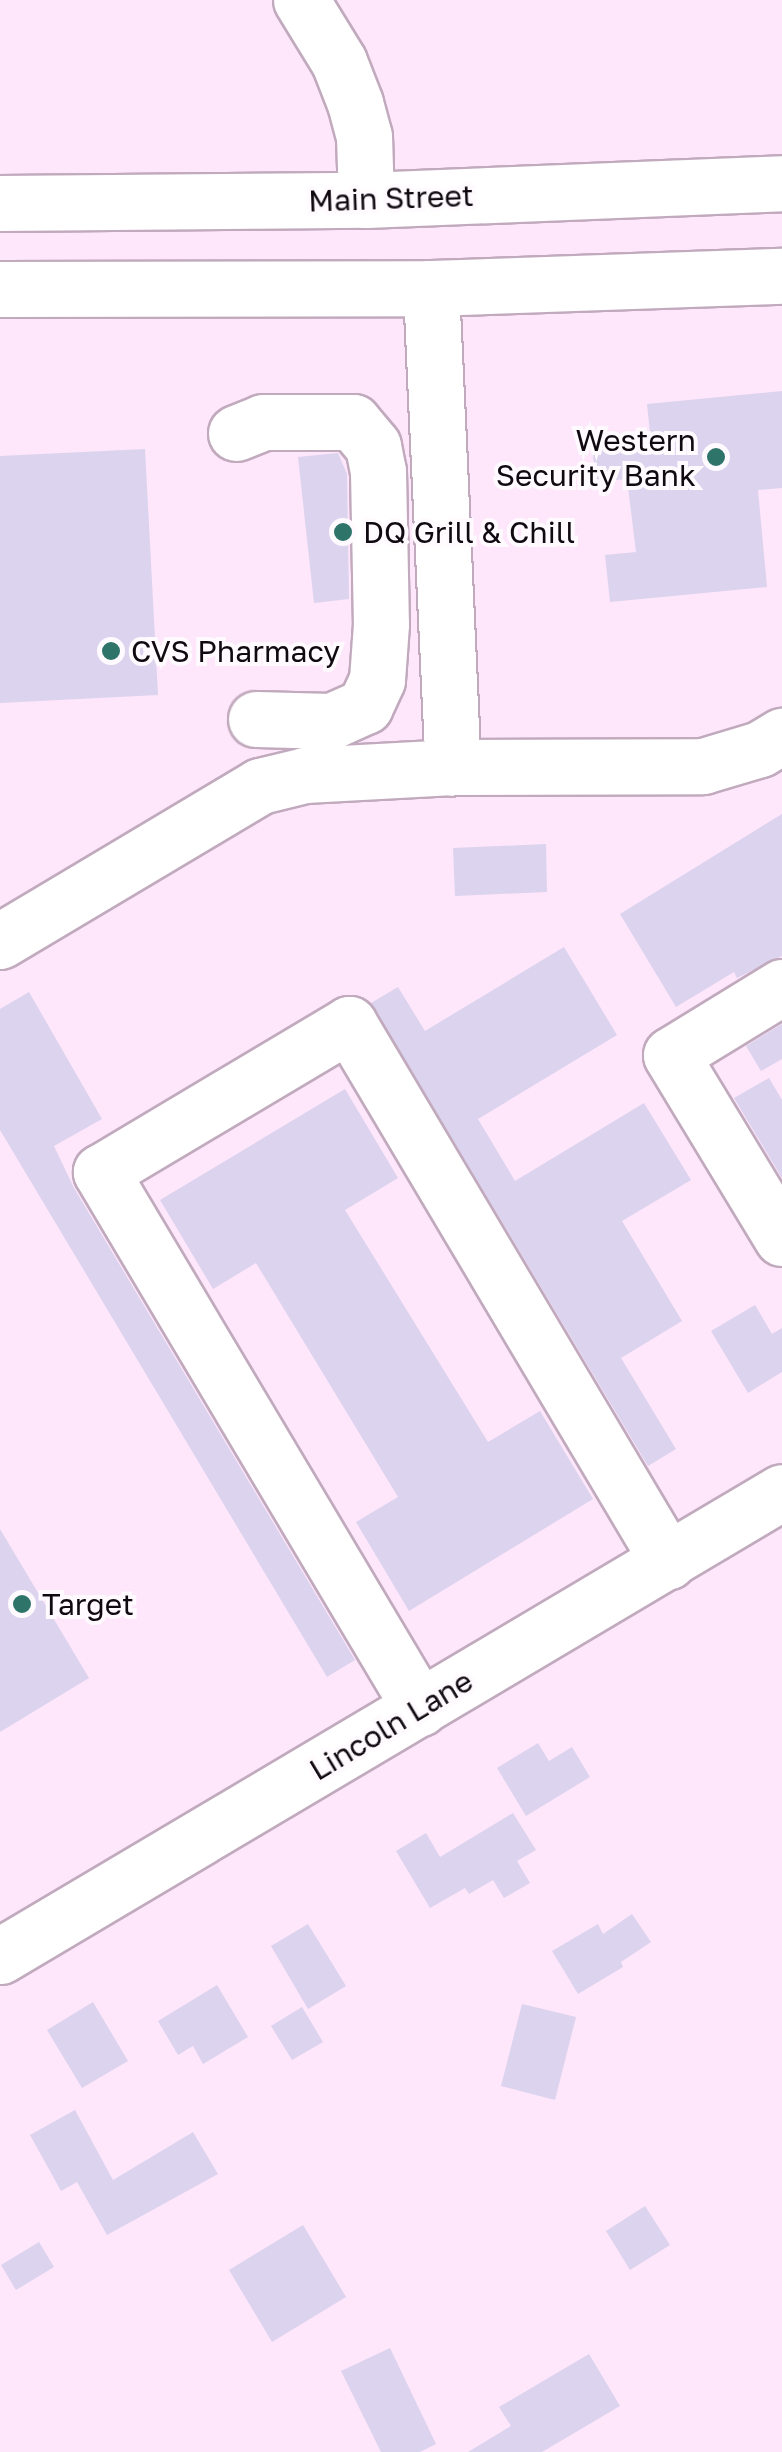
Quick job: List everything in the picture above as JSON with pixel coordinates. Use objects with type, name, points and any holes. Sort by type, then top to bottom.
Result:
[{"type":"street","points":[[301,0],[338,62],[355,103],[364,136],[366,200]]},
{"type":"street","name":"Main Street","points":[[0,203],[366,200],[782,182]]},
{"type":"street","points":[[0,289],[431,288],[782,276]]},
{"type":"street","points":[[431,288],[452,768]]},
{"type":"street","points":[[236,433],[263,422],[354,422],[373,446],[378,470],[381,624],[377,680],[365,706],[330,721],[256,719]]},
{"type":"street","points":[[4,929],[260,786],[306,775],[452,768],[703,766],[760,749],[782,736]]},
{"type":"street","points":[[782,987],[671,1055],[782,1238]]},
{"type":"street","points":[[420,1708],[101,1172],[349,1024],[668,1561]]},
{"type":"street","name":"Lincoln Lane","points":[[0,1956],[782,1492]]},
{"type":"building","points":[[782,391],[782,488],[758,490],[767,587],[610,602],[605,555],[636,552],[627,479],[596,482],[591,438],[650,433],[647,404]]},
{"type":"building","name":"CVS Pharmacy","points":[[145,449],[158,695],[0,703],[0,456]]},
{"type":"building","points":[[338,453],[347,474],[349,599],[314,603],[298,457]]},
{"type":"building","points":[[782,814],[782,956],[737,978],[734,972],[676,1007],[620,914]]},
{"type":"building","points":[[546,844],[547,892],[455,896],[453,848]]},
{"type":"building","points":[[564,947],[617,1035],[478,1119],[515,1181],[644,1103],[691,1180],[622,1221],[682,1321],[621,1358],[676,1449],[648,1466],[371,1003],[398,987],[425,1031]]},
{"type":"building","points":[[29,992],[102,1119],[54,1146],[74,1188],[355,1660],[327,1677],[0,1130],[0,1009]]},
{"type":"building","points":[[782,1024],[782,1059],[761,1071],[746,1046]]},
{"type":"building","points":[[769,1078],[782,1100],[782,1178],[734,1098]]},
{"type":"building","points":[[345,1089],[398,1178],[345,1210],[488,1442],[540,1411],[593,1499],[409,1611],[356,1522],[398,1497],[256,1263],[213,1289],[160,1200]]},
{"type":"building","points":[[755,1305],[772,1334],[782,1328],[782,1372],[748,1393],[711,1331]]},
{"type":"building","name":"Target","points":[[0,1529],[89,1678],[0,1732]]},
{"type":"building","points":[[538,1743],[549,1761],[572,1747],[590,1777],[526,1816],[497,1768]]},
{"type":"building","points":[[513,1813],[536,1850],[517,1861],[530,1883],[504,1898],[493,1880],[469,1894],[465,1888],[430,1908],[396,1851],[426,1833],[440,1857]]},
{"type":"building","points":[[632,1914],[651,1942],[621,1962],[623,1967],[578,1994],[552,1951],[598,1924],[603,1934]]},
{"type":"building","points":[[308,1924],[346,1986],[308,2009],[271,1946]]},
{"type":"building","points":[[217,1985],[248,2037],[203,2064],[193,2046],[178,2055],[158,2021]]},
{"type":"building","points":[[93,2002],[128,2061],[82,2088],[47,2030]]},
{"type":"building","points":[[522,2004],[576,2017],[555,2100],[501,2086]]},
{"type":"building","points":[[302,2007],[323,2042],[292,2060],[271,2026]]},
{"type":"building","points":[[75,2110],[113,2180],[193,2132],[218,2174],[107,2235],[77,2182],[61,2191],[30,2135]]},
{"type":"building","points":[[645,2206],[670,2245],[630,2270],[606,2231]]},
{"type":"building","points":[[303,2225],[346,2297],[272,2342],[229,2270]]},
{"type":"building","points":[[39,2242],[54,2267],[16,2290],[1,2265]]},
{"type":"building","points":[[390,2348],[436,2444],[420,2452],[381,2452],[341,2371]]},
{"type":"building","points":[[589,2354],[620,2406],[542,2452],[468,2452],[511,2426],[499,2407]]},
{"type":"place","name":"Western Security Bank","points":[[716,457]]},
{"type":"place","name":"DQ Grill & Chill","points":[[343,532]]},
{"type":"place","name":"CVS Pharmacy","points":[[111,651]]},
{"type":"place","name":"Target","points":[[22,1604]]}]
